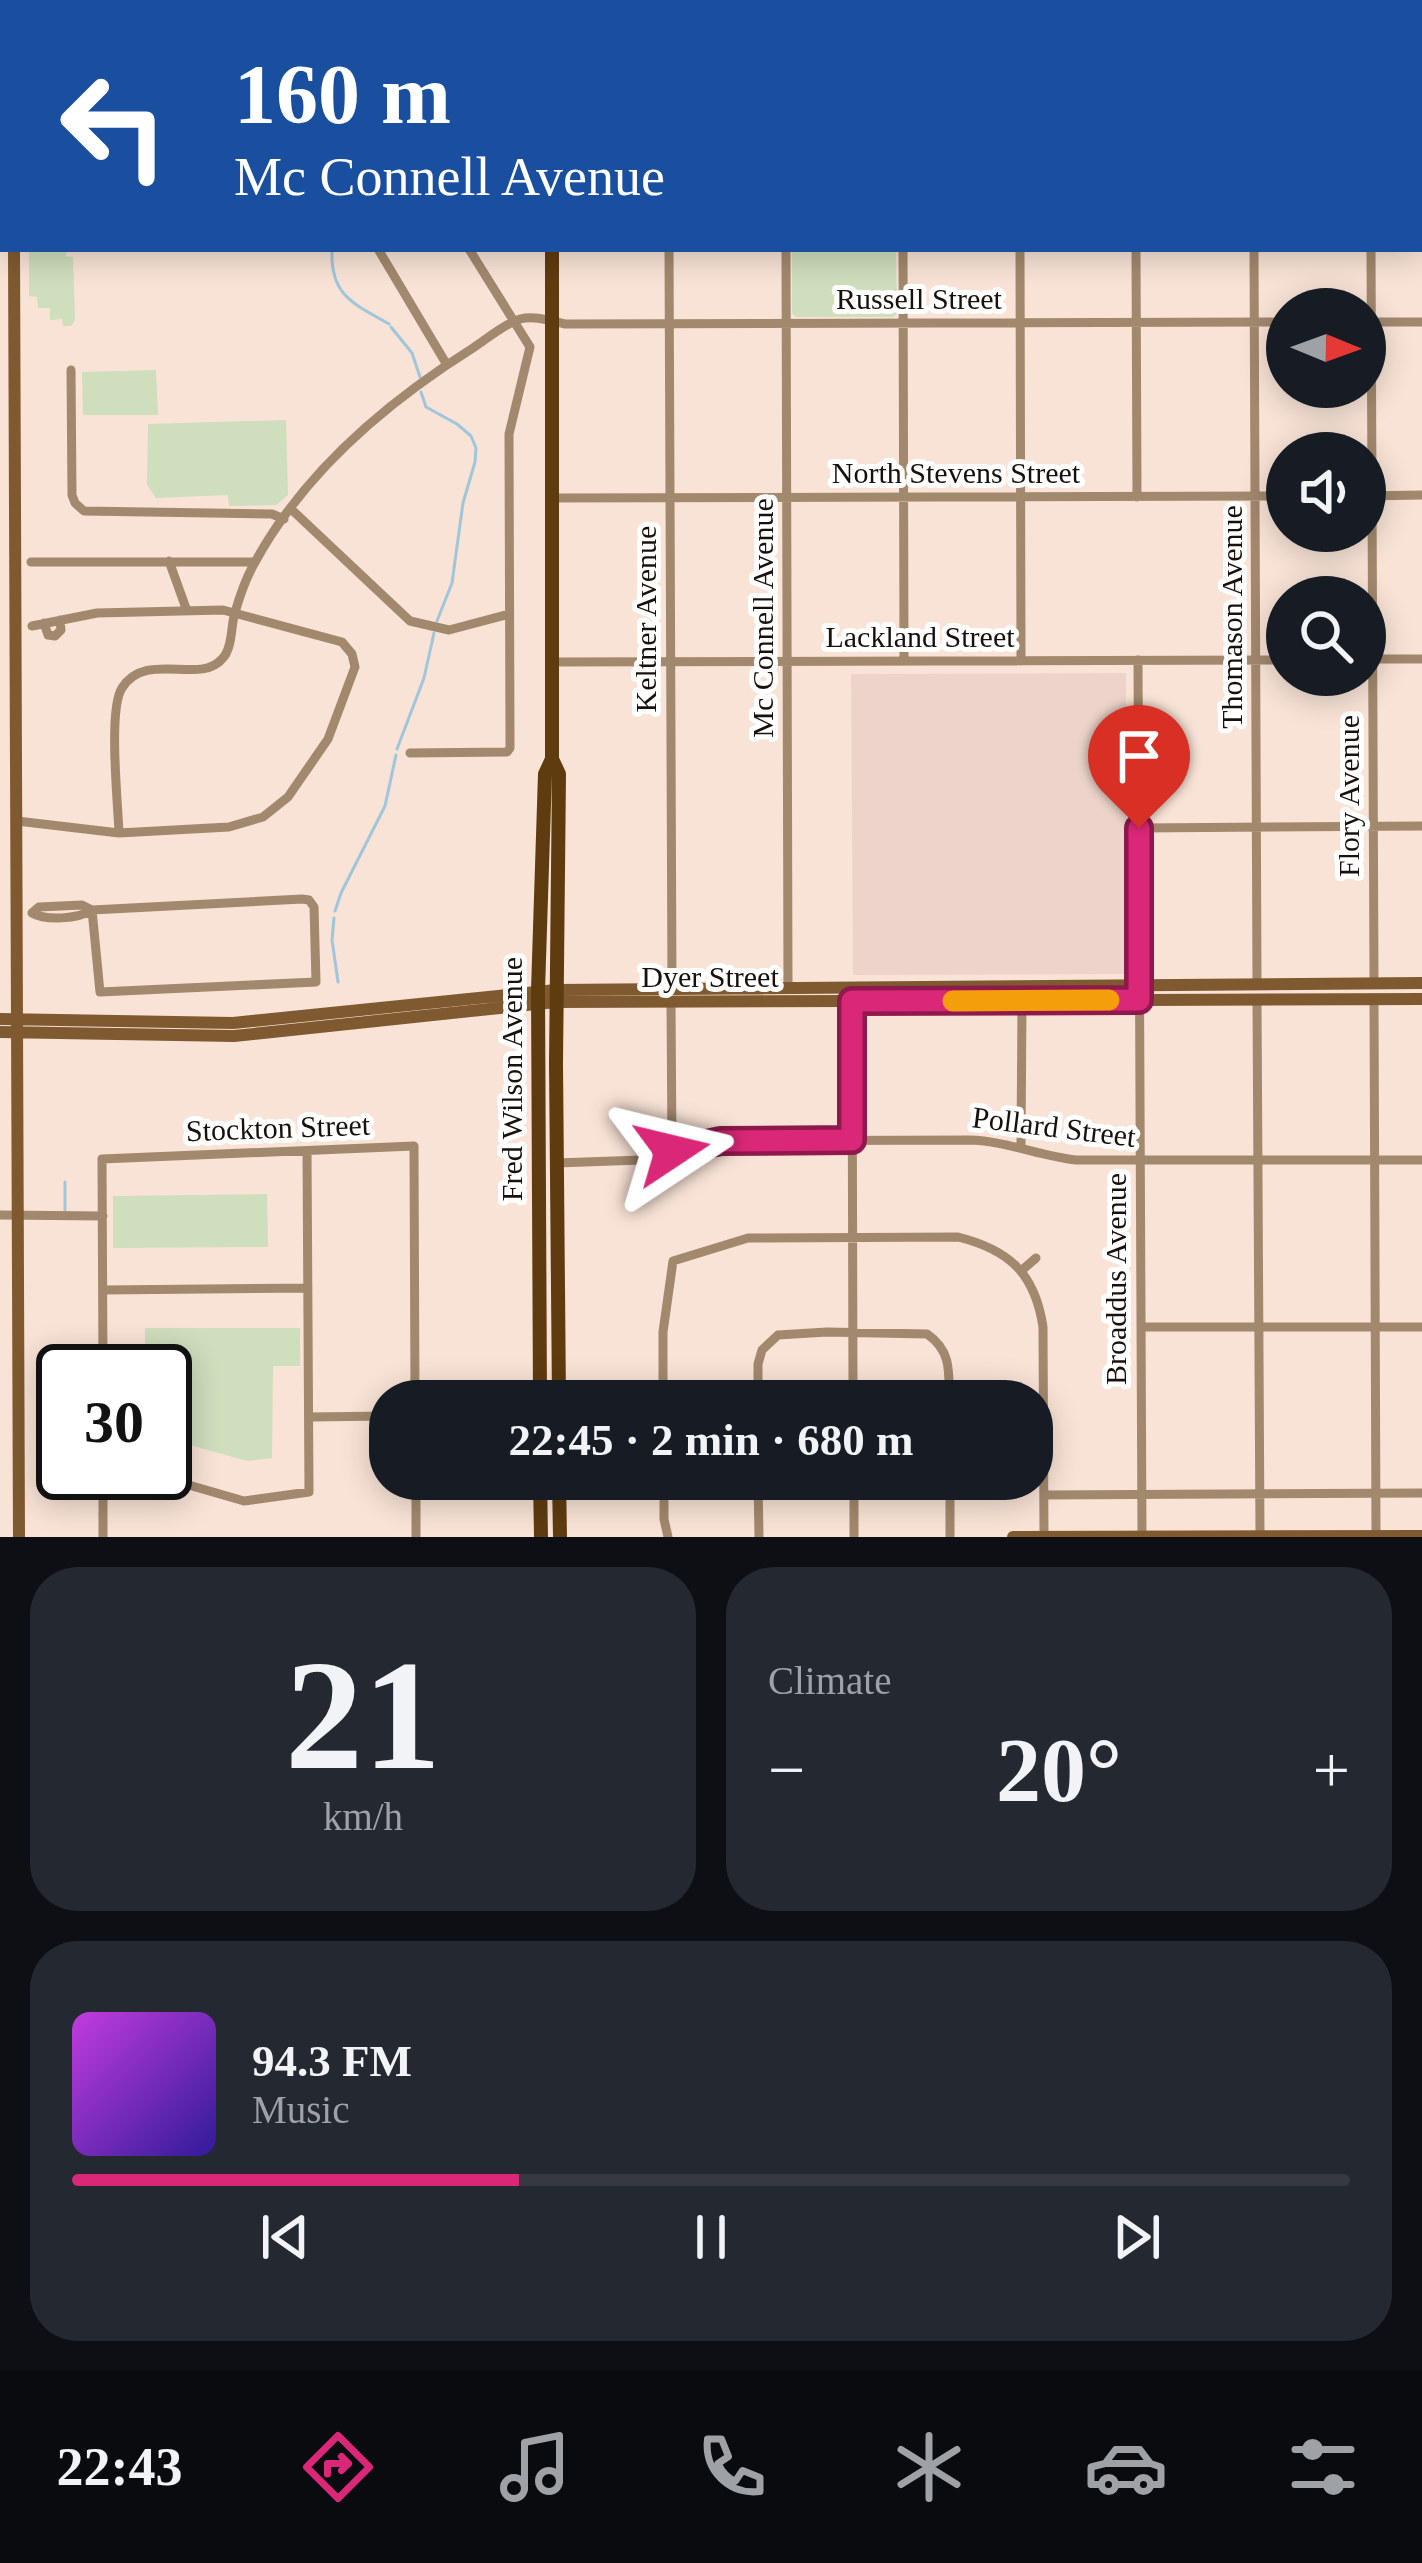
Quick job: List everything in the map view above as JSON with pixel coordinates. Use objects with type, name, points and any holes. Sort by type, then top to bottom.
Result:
[{"type":"main road","points":[[14,252],[7,359],[16,526],[17,821],[13,860],[24,914],[17,1026],[19,1537]]},
{"type":"main road","name":"Fred Wilson Avenue","points":[[539,1380],[538,997],[545,774],[552,758],[554,662],[552,252]]},
{"type":"main road","name":"Fred Wilson Avenue","points":[[552,758],[559,774],[559,1380]]},
{"type":"main road","name":"Dyer Street","points":[[0,1032],[17,1026],[233,1023],[556,996],[975,1001],[986,994],[1374,991],[1422,986]]},
{"type":"main road","points":[[753,1001],[785,995],[788,987]]},
{"type":"main road","name":"Dyer Street","points":[[672,995],[703,988],[788,987],[1022,993]]},
{"type":"main road","points":[[852,1001],[854,995],[890,987]]},
{"type":"main road","name":"Dyer Street","points":[[1257,992],[1325,999],[1333,993],[1374,991],[1422,999]]},
{"type":"main road","name":"Dyer Street","points":[[0,1019],[17,1026]]},
{"type":"main road","points":[[540,1500],[541,1537]]},
{"type":"main road","points":[[559,1500],[560,1537]]},
{"type":"main road","points":[[1013,1537],[1422,1536]]},
{"type":"street","points":[[380,252],[447,364]]},
{"type":"street","points":[[410,753],[509,750],[510,427],[530,347],[471,252]]},
{"type":"street","name":"Keltner Avenue","points":[[669,252],[672,1151]]},
{"type":"street","name":"Mc Connell Avenue","points":[[786,252],[788,987]]},
{"type":"street","points":[[903,252],[904,661]]},
{"type":"street","points":[[1020,252],[1021,661]]},
{"type":"street","points":[[1136,252],[1137,496]]},
{"type":"street","name":"Thomason Avenue","points":[[1254,252],[1260,1537]]},
{"type":"street","name":"Flory Avenue","points":[[1369,288],[1371,252]]},
{"type":"street","name":"Russell Street","points":[[515,322],[539,318],[565,324],[1266,322]]},
{"type":"street","points":[[119,833],[114,715],[122,687],[143,671],[219,662],[227,652],[235,612],[255,562],[307,487],[384,411],[515,322]]},
{"type":"street","points":[[1386,322],[1422,322]]},
{"type":"street","points":[[71,370],[72,495],[84,512],[288,514],[410,621],[449,630],[509,614]]},
{"type":"street","points":[[1386,496],[1422,495]]},
{"type":"street","name":"North Stevens Street","points":[[553,498],[1266,496]]},
{"type":"street","points":[[0,526],[16,526]]},
{"type":"street","points":[[169,561],[187,610]]},
{"type":"street","points":[[31,562],[255,562]]},
{"type":"street","points":[[17,821],[119,833],[229,827],[256,820],[288,797],[332,732],[355,671],[354,658],[339,641],[235,612],[97,613],[38,624]]},
{"type":"street","points":[[1386,659],[1422,659]]},
{"type":"street","name":"Broaddus Avenue","points":[[1138,660],[1142,1536]]},
{"type":"street","name":"Lackland Street","points":[[554,662],[1266,660]]},
{"type":"street","points":[[0,694],[16,694]]},
{"type":"street","name":"Flory Avenue","points":[[1370,696],[1376,1536]]},
{"type":"street","points":[[1139,828],[1422,826]]},
{"type":"street","points":[[24,914],[83,915],[92,910],[309,900],[314,907],[316,982],[100,992],[92,910]]},
{"type":"street","points":[[1021,1146],[1022,993]]},
{"type":"street","points":[[852,1001],[854,1380]]},
{"type":"street","name":"Pollard Street","points":[[538,1163],[628,1162],[721,1141],[852,1140],[988,1140],[1056,1158],[1139,1162],[1422,1160]]},
{"type":"street","name":"Stockton Street","points":[[103,1344],[102,1159],[414,1146],[415,1380]]},
{"type":"street","points":[[192,1486],[244,1501],[309,1492],[308,1151]]},
{"type":"street","points":[[0,1215],[103,1216]]},
{"type":"street","points":[[663,1380],[663,1332],[673,1261],[748,1238],[958,1237],[997,1250],[1021,1271],[1037,1298],[1043,1327],[1043,1380]]},
{"type":"street","points":[[1021,1271],[1036,1258]]},
{"type":"street","points":[[103,1290],[308,1288]]},
{"type":"street","points":[[1141,1327],[1422,1328]]},
{"type":"street","points":[[758,1380],[764,1347],[774,1337],[792,1332],[917,1332],[935,1340],[946,1352],[949,1380]]},
{"type":"street","points":[[309,1417],[369,1416]]},
{"type":"street","points":[[1053,1495],[1422,1493]]},
{"type":"street","points":[[103,1537],[104,1500]]},
{"type":"street","points":[[416,1500],[416,1537]]},
{"type":"street","points":[[664,1500],[668,1537]]},
{"type":"street","points":[[758,1500],[759,1537]]},
{"type":"street","points":[[854,1500],[854,1537]]},
{"type":"street","points":[[950,1500],[950,1537]]},
{"type":"street","points":[[1044,1500],[1044,1536]]},
{"type":"shaded area","points":[[1126,673],[1127,974],[853,975],[851,674]]},
{"type":"green space","points":[[29,252],[67,252],[73,257],[75,320],[71,326],[63,326],[62,319],[50,320],[50,308],[38,308],[37,297],[29,296]]},
{"type":"green space","points":[[792,252],[896,252],[894,317],[796,317],[792,313]]},
{"type":"green space","points":[[156,370],[158,415],[83,415],[82,372]]},
{"type":"green space","points":[[286,420],[288,495],[276,505],[229,506],[228,495],[156,498],[147,485],[148,424]]},
{"type":"green space","points":[[267,1194],[268,1247],[113,1248],[113,1196]]},
{"type":"green space","points":[[145,1328],[300,1328],[300,1366],[273,1366],[272,1458],[247,1461],[192,1446],[192,1344],[145,1344]]},
{"type":"waterway","points":[[332,252],[335,278],[346,296],[389,324]]},
{"type":"waterway","points":[[391,327],[412,353],[420,377]]},
{"type":"waterway","points":[[421,392],[426,407],[457,424],[476,448],[452,583],[437,621]]},
{"type":"waterway","points":[[397,749],[424,678],[434,633]]},
{"type":"waterway","points":[[335,911],[385,806],[396,755]]},
{"type":"waterway","points":[[334,918],[338,982]]},
{"type":"waterway","points":[[65,1182],[65,1214]]},
{"type":"slow traffic","points":[[953,1001],[1109,1000]]},
{"type":"route","points":[[672,1151],[721,1141],[852,1140],[852,1001],[1139,1000],[1139,828]]}]
